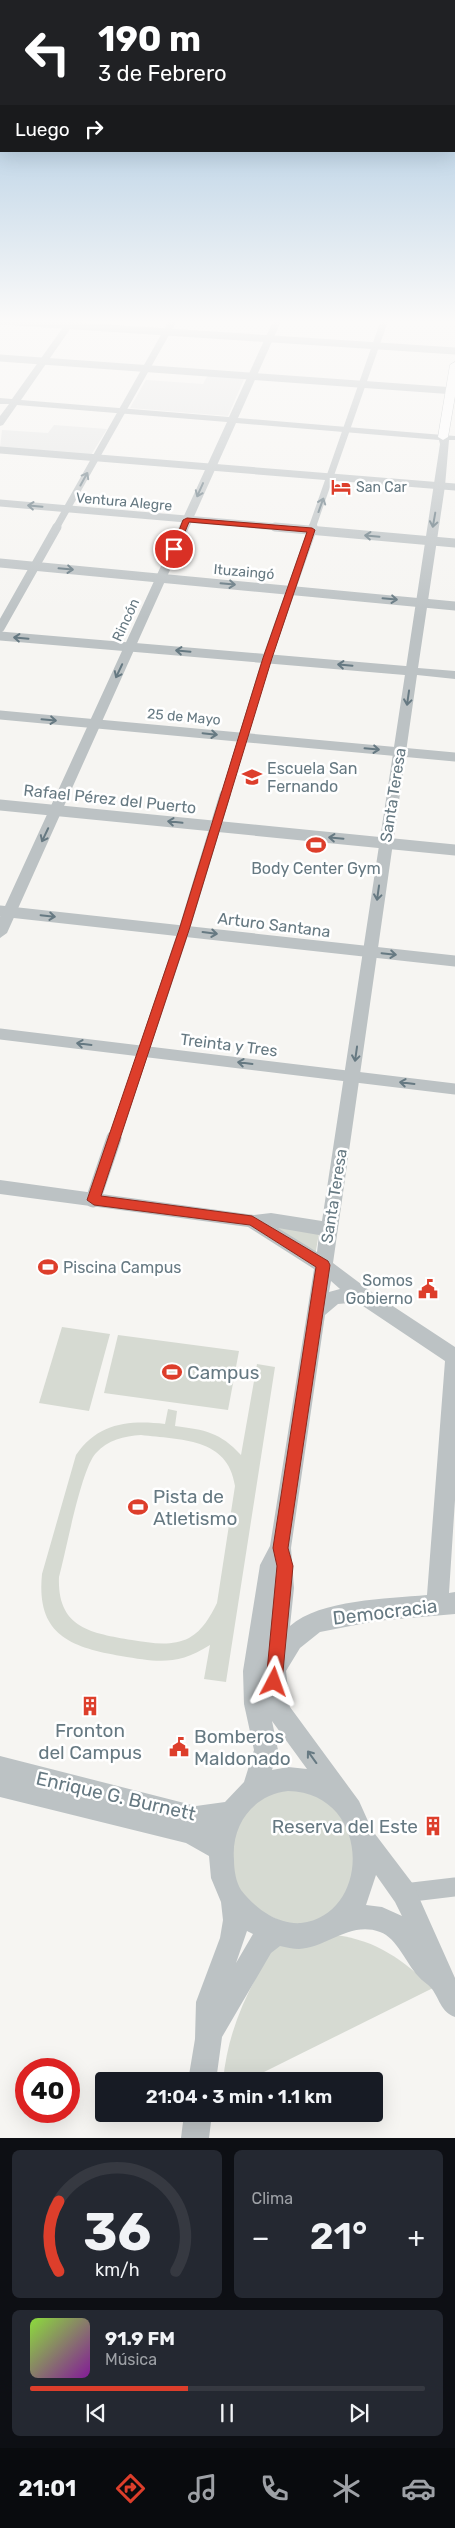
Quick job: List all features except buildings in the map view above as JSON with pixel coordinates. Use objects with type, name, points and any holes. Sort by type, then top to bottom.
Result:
[{"type":"main road","points":[[451,419],[451,442]]},
{"type":"main road","points":[[451,442],[454,419]]},
{"type":"street","points":[[0,628],[118,419]]},
{"type":"street","points":[[214,419],[346,429],[451,442]]},
{"type":"street","points":[[94,1200],[184,930],[245,737],[267,658],[332,476],[350,419]]},
{"type":"street","name":"Rincón","points":[[0,933],[5,911],[56,810],[96,724],[231,420]]},
{"type":"street","name":"Santa Teresa","points":[[280,1548],[353,1076],[385,842],[400,752],[430,541],[440,486],[451,442]]},
{"type":"street","points":[[0,450],[455,487]]},
{"type":"street","name":"Ventura Alegre","points":[[0,503],[455,543]]},
{"type":"street","name":"Ituzaingó","points":[[0,563],[455,606]]},
{"type":"street","points":[[0,636],[455,674]]},
{"type":"street","name":"25 de Mayo","points":[[0,715],[455,757]]},
{"type":"street","name":"Rafael Pérez del Puerto","points":[[0,804],[455,850]]},
{"type":"street","name":"Arturo Santana","points":[[5,911],[455,961]]},
{"type":"street","name":"Treinta y Tres","points":[[0,1034],[455,1089]]},
{"type":"street","points":[[0,1187],[245,1220],[271,1220],[328,1229]]},
{"type":"street","points":[[245,1220],[323,1268],[455,1356],[446,1604]]},
{"type":"street","points":[[316,1313],[333,1297],[350,1294],[366,1298]]},
{"type":"street","points":[[280,1548],[285,1566],[275,1666],[275,1697],[280,1712],[351,1810],[364,1839],[404,1894],[438,1966],[440,1978],[455,2004]]},
{"type":"street","points":[[254,1790],[266,1750],[265,1738],[256,1704],[254,1671],[270,1565],[280,1548]]},
{"type":"street","name":"Democracia","points":[[275,1666],[288,1643],[305,1629],[325,1619],[446,1604]]},
{"type":"street","name":"Enrique G. Burnett","points":[[0,1768],[196,1818],[232,1813]]},
{"type":"street","points":[[351,1810],[331,1790],[306,1780],[279,1780],[254,1790],[232,1813],[225,1827],[220,1849],[224,1879],[236,1901],[250,1918],[265,1927],[281,1933],[310,1934],[324,1929],[337,1921],[357,1899],[363,1884],[367,1854],[364,1839]]},
{"type":"street","name":"Enrique G. Burnett","points":[[0,1785],[190,1832],[220,1849]]},
{"type":"street","points":[[404,1894],[455,1887]]},
{"type":"street","points":[[203,2072],[209,2034],[209,2003],[233,1940],[236,1926],[236,1901]]},
{"type":"street","points":[[337,1921],[377,1917],[387,1922],[404,1934],[429,1969],[440,1978]]},
{"type":"street","points":[[209,2034],[262,1944],[270,1937],[281,1933]]},
{"type":"street","points":[[195,2138],[197,2122]]},
{"type":"shaded area","points":[[54,425],[107,429],[91,455],[0,448],[2,430],[48,433]]},
{"type":"shaded area","points":[[268,1225],[319,1233],[315,1256]]},
{"type":"shaded area","points":[[62,1327],[110,1334],[89,1411],[39,1403]]},
{"type":"shaded area","name":"Campus","points":[[118,1335],[239,1351],[228,1410],[104,1393]]},
{"type":"shaded area","points":[[257,1364],[275,1367],[226,1682],[204,1679],[210,1645],[198,1652],[177,1659],[156,1661],[86,1648],[60,1634],[51,1624],[44,1611],[42,1574],[76,1455],[85,1444],[104,1430],[115,1426],[139,1423],[165,1424],[168,1409],[177,1411],[175,1426],[211,1433],[226,1441],[241,1455]],"holes":[[[141,1435],[186,1440],[212,1450],[223,1458],[231,1470],[235,1486],[217,1603],[206,1623],[194,1635],[175,1643],[132,1640],[90,1630],[70,1618],[60,1594],[59,1577],[74,1512],[90,1462],[96,1453],[106,1445],[128,1436]]]},
{"type":"shaded area","points":[[266,1784],[342,1800],[363,1884],[310,1934],[236,1901],[225,1827]]},
{"type":"shaded area","points":[[336,1935],[351,1938],[388,1953],[410,1968],[433,1988],[264,2072],[224,2072],[229,2044],[240,2011],[273,1947]]},
{"type":"place","name":"San Car","points":[[341,487]]},
{"type":"place","name":"Escuela San Fernando","points":[[252,777]]},
{"type":"place","name":"Body Center Gym","points":[[316,845]]},
{"type":"place","name":"Piscina Campus","points":[[48,1267]]},
{"type":"place","name":"Somos Gobierno","points":[[428,1289]]},
{"type":"place","name":"Campus","points":[[172,1372]]},
{"type":"place","name":"Pista de Atletismo","points":[[138,1507]]},
{"type":"place","name":"Fronton del Campus","points":[[90,1706]]},
{"type":"place","name":"Bomberos Maldonado","points":[[179,1747]]},
{"type":"place","name":"Reserva del Este","points":[[433,1826]]},
{"type":"route","points":[[174,549],[187,520],[312,530],[267,658],[245,737],[184,930],[94,1200],[252,1221],[264,1226],[323,1265],[280,1548],[285,1566],[274,1682]]}]
